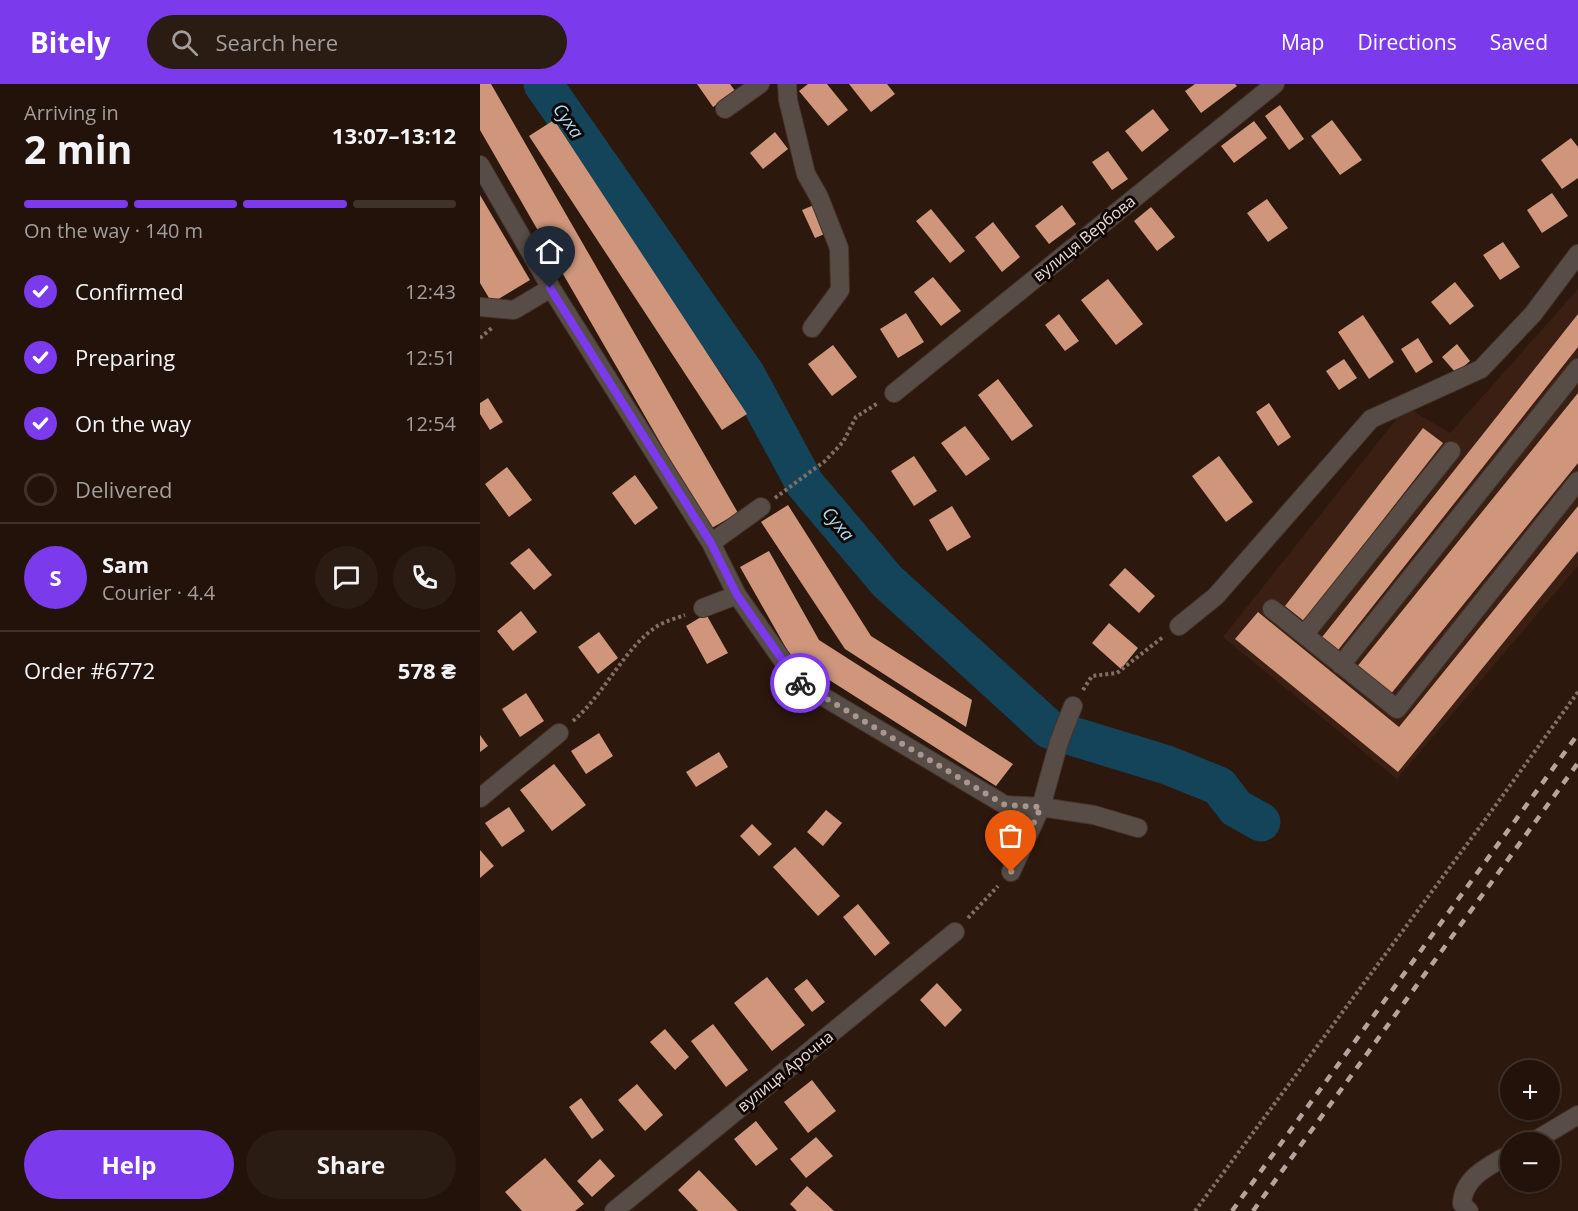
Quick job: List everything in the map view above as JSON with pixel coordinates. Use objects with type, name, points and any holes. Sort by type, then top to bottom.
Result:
[{"type":"street","points":[[725,109],[760,84]]},
{"type":"street","points":[[787,84],[788,100],[807,174],[819,197],[839,248],[840,290],[812,328]]},
{"type":"street","name":"вулиця Вербова","points":[[886,397],[1275,84]]},
{"type":"street","points":[[480,165],[550,288],[711,543],[737,595],[797,681],[1005,805],[1041,807],[1094,815],[1138,828]]},
{"type":"street","points":[[1179,626],[1216,596],[1371,418],[1481,369],[1533,314],[1578,254]]},
{"type":"street","points":[[480,307],[514,310],[550,288]]},
{"type":"street","points":[[1341,665],[1578,368]]},
{"type":"street","points":[[1304,635],[1451,451]]},
{"type":"street","points":[[1272,609],[1397,709],[1578,481]]},
{"type":"street","points":[[711,543],[761,507]]},
{"type":"street","points":[[703,608],[737,595]]},
{"type":"street","points":[[1011,872],[1041,807],[1061,736],[1073,706]]},
{"type":"street","points":[[480,798],[559,733]]},
{"type":"street","name":"вулиця Арочна","points":[[614,1211],[955,932]]},
{"type":"street","points":[[1549,1132],[1578,1115]]},
{"type":"street","points":[[1469,1211],[1462,1204],[1462,1191],[1469,1180],[1500,1160]]},
{"type":"path","points":[[761,507],[825,461],[843,442],[856,417],[886,397]]},
{"type":"path","points":[[559,733],[585,711],[632,648],[658,626],[703,608]]},
{"type":"path","points":[[1073,706],[1092,676],[1117,673],[1149,646],[1179,626]]},
{"type":"path","points":[[1195,1211],[1578,692]]},
{"type":"path","points":[[955,932],[1011,872]]},
{"type":"shaded area","points":[[1578,289],[1578,566],[1397,779],[1223,637],[1406,407],[1450,433]]},
{"type":"building","points":[[480,84],[491,84],[738,513],[710,529],[480,130]]},
{"type":"building","points":[[697,84],[730,84],[736,92],[713,107]]},
{"type":"building","points":[[808,84],[827,84],[848,110],[828,126],[799,91]]},
{"type":"building","points":[[849,84],[887,84],[895,94],[871,112]]},
{"type":"building","points":[[1195,84],[1235,84],[1237,86],[1201,113],[1185,91]]},
{"type":"building","points":[[1280,105],[1304,139],[1289,150],[1265,116]]},
{"type":"building","points":[[1153,109],[1169,130],[1142,152],[1125,131]]},
{"type":"building","points":[[554,120],[747,414],[722,430],[529,136]]},
{"type":"building","points":[[1332,120],[1362,160],[1340,175],[1311,136]]},
{"type":"building","points":[[1254,121],[1267,138],[1234,163],[1221,146]]},
{"type":"building","points":[[775,132],[788,149],[763,169],[750,153]]},
{"type":"building","points":[[1571,138],[1578,147],[1578,178],[1562,189],[1541,160]]},
{"type":"building","points":[[1108,151],[1128,179],[1112,190],[1092,162]]},
{"type":"building","points":[[1552,193],[1568,216],[1542,233],[1527,210]]},
{"type":"building","points":[[480,195],[530,280],[492,303],[480,283]]},
{"type":"building","points":[[1267,199],[1288,228],[1268,242],[1247,213]]},
{"type":"building","points":[[814,205],[827,233],[815,238],[802,210]]},
{"type":"building","points":[[1062,205],[1076,224],[1049,244],[1035,226]]},
{"type":"building","points":[[1151,207],[1175,237],[1157,251],[1134,221]]},
{"type":"building","points":[[931,209],[965,251],[950,263],[916,221]]},
{"type":"building","points":[[993,222],[1020,257],[1002,272],[975,237]]},
{"type":"building","points":[[1503,242],[1520,267],[1500,280],[1483,255]]},
{"type":"building","points":[[933,277],[961,311],[941,326],[914,292]]},
{"type":"building","points":[[1108,279],[1143,324],[1116,345],[1081,300]]},
{"type":"building","points":[[1455,282],[1474,306],[1450,325],[1431,302]]},
{"type":"building","points":[[906,313],[924,342],[898,358],[880,329]]},
{"type":"building","points":[[1059,314],[1079,341],[1065,351],[1045,325]]},
{"type":"building","points":[[1578,314],[1578,347],[1335,654],[1319,641]]},
{"type":"building","points":[[1363,315],[1394,362],[1369,379],[1338,332]]},
{"type":"building","points":[[1418,338],[1433,362],[1416,373],[1401,349]]},
{"type":"building","points":[[1457,344],[1470,361],[1456,373],[1442,357]]},
{"type":"building","points":[[833,345],[857,377],[832,396],[808,364]]},
{"type":"building","points":[[1344,359],[1357,378],[1339,390],[1326,371]]},
{"type":"building","points":[[998,379],[1033,426],[1012,441],[978,395]]},
{"type":"building","points":[[1578,393],[1578,463],[1390,695],[1356,668]]},
{"type":"building","points":[[488,398],[503,422],[490,430],[480,414],[480,403]]},
{"type":"building","points":[[1269,403],[1291,437],[1278,446],[1256,412]]},
{"type":"building","points":[[965,426],[990,459],[966,476],[941,443]]},
{"type":"building","points":[[1423,428],[1443,443],[1304,621],[1285,606]]},
{"type":"building","points":[[914,456],[937,491],[914,506],[891,471]]},
{"type":"building","points":[[1219,456],[1253,502],[1226,522],[1192,476]]},
{"type":"building","points":[[507,467],[532,500],[509,517],[485,484]]},
{"type":"building","points":[[635,475],[658,508],[635,525],[612,493]]},
{"type":"building","points":[[788,505],[871,636],[972,700],[966,727],[845,649],[761,522]]},
{"type":"building","points":[[952,506],[971,537],[947,551],[929,520]]},
{"type":"building","points":[[1578,506],[1578,551],[1398,772],[1235,639],[1258,612],[1399,727]]},
{"type":"building","points":[[529,548],[552,575],[534,590],[510,563]]},
{"type":"building","points":[[769,551],[819,640],[1013,764],[996,786],[790,655],[740,567]]},
{"type":"building","points":[[1125,568],[1155,596],[1139,613],[1109,585]]},
{"type":"building","points":[[521,611],[537,632],[513,651],[497,631]]},
{"type":"building","points":[[706,614],[728,653],[707,664],[686,626]]},
{"type":"building","points":[[1109,623],[1138,648],[1121,669],[1092,643]]},
{"type":"building","points":[[599,632],[618,658],[598,674],[578,647]]},
{"type":"building","points":[[526,693],[544,721],[520,737],[502,709]]},
{"type":"building","points":[[599,733],[613,756],[586,774],[571,751]]},
{"type":"building","points":[[480,735],[488,746],[480,752]]},
{"type":"building","points":[[719,752],[728,767],[696,787],[686,772]]},
{"type":"building","points":[[554,764],[586,805],[552,831],[520,790]]},
{"type":"building","points":[[509,807],[525,831],[502,847],[485,823]]},
{"type":"building","points":[[826,810],[842,823],[823,846],[807,832]]},
{"type":"building","points":[[752,824],[772,844],[759,856],[740,836]]},
{"type":"building","points":[[795,847],[840,896],[818,916],[773,867]]},
{"type":"building","points":[[480,850],[494,866],[480,878]]},
{"type":"building","points":[[858,904],[890,943],[875,956],[843,917]]},
{"type":"building","points":[[767,977],[805,1025],[772,1051],[734,1003]]},
{"type":"building","points":[[807,979],[825,1002],[812,1012],[794,989]]},
{"type":"building","points":[[937,983],[962,1010],[945,1027],[920,1000]]},
{"type":"building","points":[[713,1024],[748,1070],[726,1087],[691,1041]]},
{"type":"building","points":[[665,1029],[689,1057],[675,1070],[650,1042]]},
{"type":"building","points":[[812,1080],[836,1111],[808,1133],[784,1102]]},
{"type":"building","points":[[637,1084],[663,1115],[645,1131],[618,1100]]},
{"type":"building","points":[[581,1098],[604,1130],[592,1139],[569,1107]]},
{"type":"building","points":[[756,1121],[778,1149],[756,1166],[734,1139]]},
{"type":"building","points":[[816,1137],[833,1156],[806,1178],[790,1159]]},
{"type":"building","points":[[545,1158],[584,1204],[575,1211],[522,1211],[505,1192]]},
{"type":"building","points":[[600,1159],[615,1176],[592,1197],[577,1181]]},
{"type":"building","points":[[699,1170],[738,1211],[698,1211],[678,1190]]},
{"type":"building","points":[[807,1186],[834,1211],[797,1211],[790,1204]]},
{"type":"waterway","name":"Суха","points":[[543,84],[746,375],[805,484],[887,581],[1049,729],[1167,765],[1219,786],[1236,808],[1261,822]]},
{"type":"railway","points":[[1232,1211],[1578,734]]},
{"type":"railway","points":[[1253,1211],[1578,763]]},
{"type":"way so far","points":[[800,683],[1005,805],[1041,807],[1011,872]]},
{"type":"route","points":[[550,288],[711,543],[737,595],[800,683]]}]
